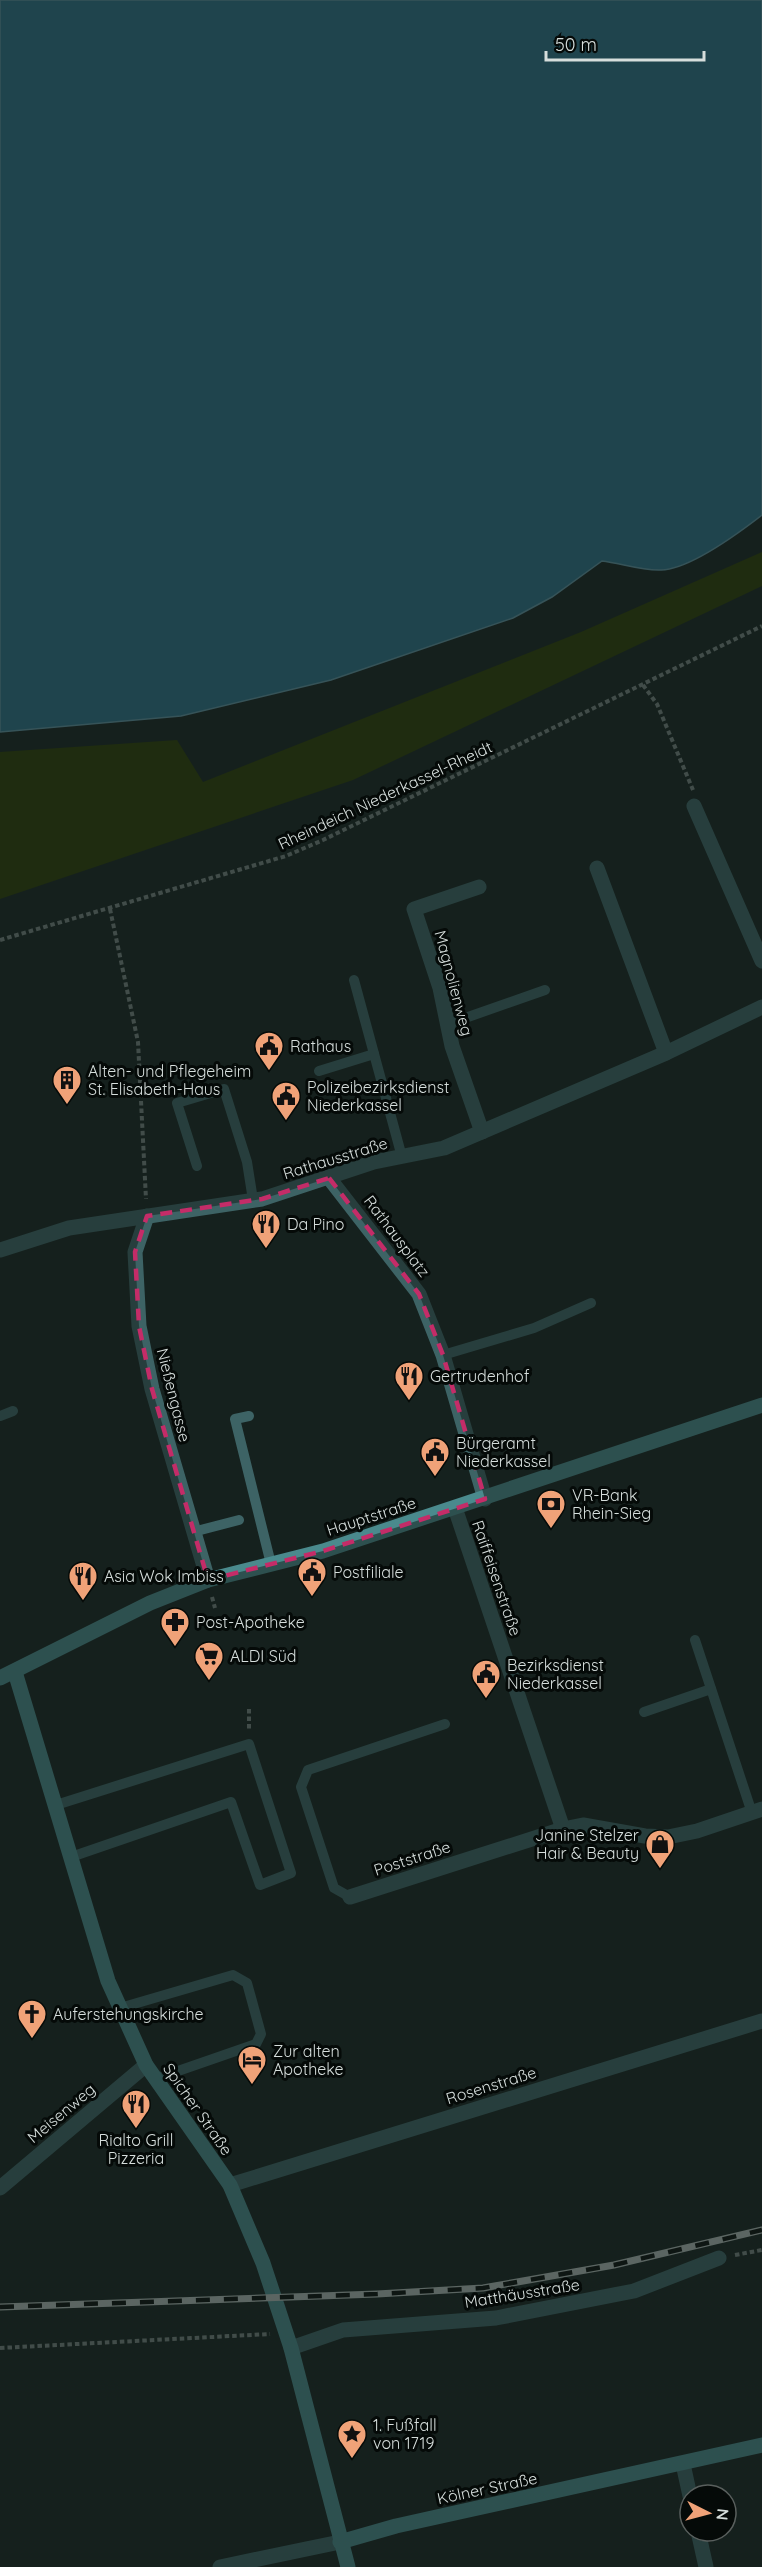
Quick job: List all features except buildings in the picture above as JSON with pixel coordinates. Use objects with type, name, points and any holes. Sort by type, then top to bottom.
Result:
[{"type":"street","points":[[694,806],[762,961]]},
{"type":"street","points":[[597,868],[666,1053]]},
{"type":"street","name":"Magnolienweg","points":[[479,887],[414,909],[440,988],[452,1046],[482,1132]]},
{"type":"street","name":"Rathausstraße","points":[[0,1250],[69,1228],[253,1200],[374,1162],[444,1148],[666,1053],[762,1007]]},
{"type":"street","name":"Rathausplatz","points":[[329,1178],[419,1294],[443,1355],[485,1499]]},
{"type":"street","name":"Nießengasse","points":[[147,1216],[135,1252],[139,1326],[152,1389],[208,1580]]},
{"type":"street","name":"Hauptstraße","points":[[0,1678],[150,1603],[208,1580],[323,1551],[762,1405]]},
{"type":"street","name":"Raiffeisenstraße","points":[[455,1508],[563,1829]]},
{"type":"street","name":"Spicher Straße","points":[[15,1672],[108,1981],[146,2065],[230,2185],[263,2263],[291,2348],[348,2567]]},
{"type":"street","name":"Poststraße","points":[[350,1897],[563,1829],[583,1825],[645,1836],[668,1837],[697,1831],[757,1811]]},
{"type":"street","name":"Rosenstraße","points":[[230,2185],[762,2021]]},
{"type":"street","name":"Meisenweg","points":[[0,2187],[146,2065]]},
{"type":"street","name":"Matthäusstraße","points":[[291,2348],[343,2330],[496,2318],[634,2291],[719,2258]]},
{"type":"street","name":"Kölner Straße","points":[[220,2567],[340,2542],[396,2526],[762,2445]]},
{"type":"street","points":[[683,2464],[687,2483]]},
{"type":"street","points":[[701,2543],[706,2567]]},
{"type":"lane","points":[[354,980],[402,1157]]},
{"type":"lane","points":[[448,1024],[545,990]]},
{"type":"lane","points":[[319,1071],[374,1054]]},
{"type":"lane","points":[[197,1166],[177,1103],[225,1089],[247,1162],[253,1200]]},
{"type":"lane","points":[[443,1355],[534,1328],[591,1303]]},
{"type":"lane","points":[[0,1416],[13,1411]]},
{"type":"lane","points":[[249,1416],[236,1419],[271,1564]]},
{"type":"lane","points":[[194,1532],[239,1520]]},
{"type":"lane","points":[[695,1640],[757,1811]]},
{"type":"lane","points":[[644,1712],[711,1689]]},
{"type":"lane","name":"Poststraße","points":[[350,1897],[334,1888],[301,1787],[308,1770],[445,1724]]},
{"type":"lane","points":[[56,1805],[249,1744],[291,1873],[260,1885],[231,1802],[71,1857]]},
{"type":"lane","points":[[120,2008],[233,1975],[247,1983],[261,2034],[255,2044],[155,2079]]},
{"type":"path","name":"Rheindeich Niederkassel-Rheidt","points":[[0,940],[286,856],[762,626]]},
{"type":"path","points":[[643,685],[657,704],[669,731],[694,794],[694,806]]},
{"type":"path","points":[[110,909],[138,1042],[147,1216]]},
{"type":"path","points":[[249,1708],[249,1744]]},
{"type":"path","points":[[719,2258],[762,2250]]},
{"type":"path","points":[[0,2348],[286,2333]]},
{"type":"highlighted area","points":[[329,1178],[419,1294],[443,1355],[485,1499],[323,1551],[208,1580],[152,1389],[139,1326],[135,1252],[147,1216],[262,1199]]},
{"type":"green space","points":[[762,552],[762,586],[353,780],[0,899],[0,752],[177,740],[203,782],[581,632]]},
{"type":"water","points":[[0,0],[762,0],[762,515],[700,557],[673,568],[654,570],[602,561],[552,597],[513,618],[331,680],[181,716],[0,732]]},
{"type":"railway","points":[[0,2307],[377,2294],[483,2288],[614,2265],[762,2230]]},
{"type":"place","name":"Rathaus","points":[[269,1072]]},
{"type":"place","name":"Alten- und Pflegeheim St. Elisabeth-Haus","points":[[67,1106]]},
{"type":"place","name":"Polizeibezirksdienst Niederkassel","points":[[286,1122]]},
{"type":"place","name":"Da Pino","points":[[266,1250]]},
{"type":"place","name":"Gertrudenhof","points":[[409,1402]]},
{"type":"place","name":"Bürgeramt Niederkassel","points":[[435,1478]]},
{"type":"place","name":"VR-Bank Rhein-Sieg","points":[[551,1530]]},
{"type":"place","name":"Postfiliale","points":[[312,1598]]},
{"type":"place","name":"Asia Wok Imbiss","points":[[83,1602]]},
{"type":"place","name":"Post-Apotheke","points":[[175,1648]]},
{"type":"place","name":"ALDI Süd","points":[[209,1682]]},
{"type":"place","name":"Bezirksdienst Niederkassel","points":[[486,1700]]},
{"type":"place","name":"Janine Stelzer Hair & Beauty","points":[[660,1870]]},
{"type":"place","name":"Auferstehungskirche","points":[[32,2040]]},
{"type":"place","name":"Zur alten Apotheke","points":[[252,2086]]},
{"type":"place","name":"Rialto Grill Pizzeria","points":[[136,2130]]},
{"type":"place","name":"1. Fußfall von 1719","points":[[352,2460]]}]
